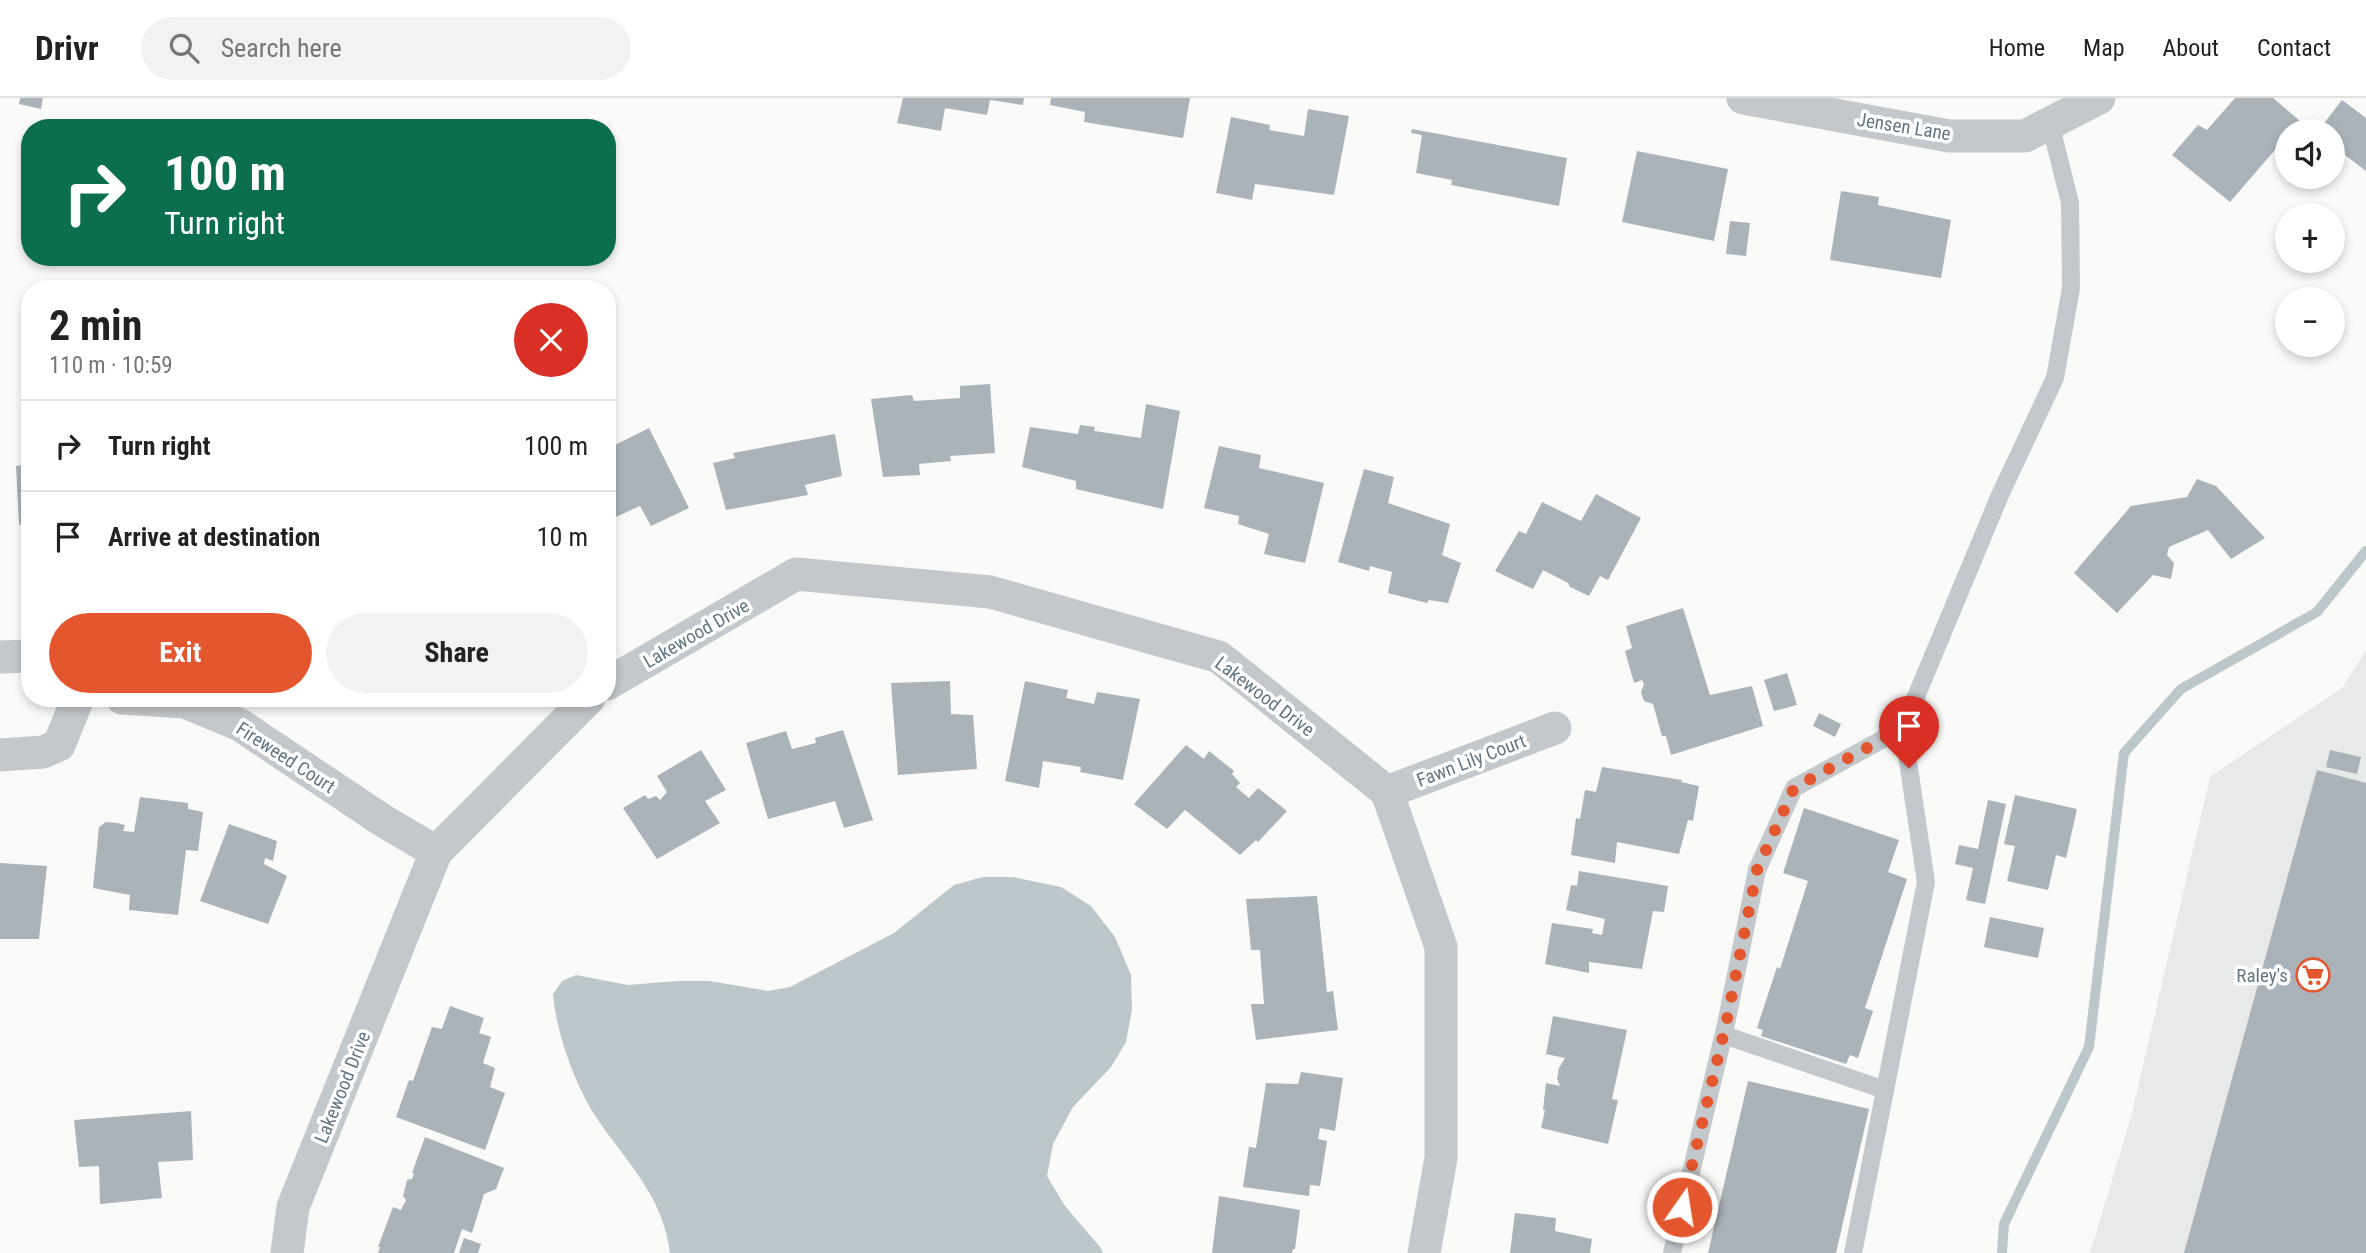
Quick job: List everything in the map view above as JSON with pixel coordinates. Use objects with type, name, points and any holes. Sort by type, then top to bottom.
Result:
[{"type":"street","name":"Jensen Lane","points":[[1743,98],[1949,136],[2038,130]]},
{"type":"street","points":[[2038,130],[2099,98]]},
{"type":"street","name":"Lakewood Drive","points":[[616,679],[796,574],[990,592],[1219,657],[1387,792]]},
{"type":"street","points":[[0,657],[21,656]]},
{"type":"street","points":[[0,755],[43,752],[59,746],[74,707]]},
{"type":"street","name":"Fireweed Court","points":[[197,707],[240,725],[382,820],[436,852]]},
{"type":"street","name":"Lakewood Drive","points":[[287,1253],[293,1207],[436,852],[580,707]]},
{"type":"street","name":"Fawn Lily Court","points":[[1387,792],[1555,728]]},
{"type":"street","points":[[1387,792],[1441,947],[1441,1158],[1424,1253]]},
{"type":"lane","points":[[1853,1253],[1926,882],[1903,728],[1995,507],[2055,378],[2071,288],[2070,203],[2038,130]]},
{"type":"lane","points":[[1672,1253],[1724,1035],[1757,870],[1794,788],[1903,728]]},
{"type":"lane","points":[[1724,1035],[1885,1090]]},
{"type":"shaded area","points":[[2366,650],[2366,1253],[2090,1253],[2131,1117],[2210,777],[2342,688]]},
{"type":"shaded area","points":[[983,877],[1013,877],[1061,887],[1091,906],[1115,937],[1131,975],[1132,1010],[1126,1042],[1111,1067],[1073,1107],[1053,1144],[1047,1176],[1065,1206],[1103,1253],[670,1253],[660,1214],[651,1196],[596,1117],[574,1074],[562,1041],[553,994],[562,981],[576,975],[628,985],[710,981],[768,991],[790,987],[894,933],[954,885]]},
{"type":"building","points":[[20,98],[43,98],[41,109],[19,104]]},
{"type":"building","points":[[903,98],[1024,98],[1023,105],[990,100],[987,115],[945,108],[941,131],[897,123]]},
{"type":"building","points":[[1051,98],[1190,98],[1183,138],[1084,122],[1085,112],[1050,105]]},
{"type":"building","points":[[2235,98],[2273,98],[2298,119],[2275,119],[2275,150],[2230,202],[2172,155],[2198,125],[2207,130]]},
{"type":"building","points":[[2342,100],[2366,118],[2366,171],[2345,155],[2345,119],[2327,119]]},
{"type":"building","points":[[1308,109],[1349,116],[1334,195],[1255,184],[1252,200],[1216,193],[1231,117],[1270,125],[1269,130],[1304,136]]},
{"type":"building","points":[[1412,129],[1567,158],[1559,206],[1451,185],[1452,180],[1416,173],[1422,135],[1411,133]]},
{"type":"building","points":[[1637,151],[1728,169],[1714,241],[1622,222]]},
{"type":"building","points":[[1841,191],[1879,197],[1878,205],[1951,220],[1941,278],[1830,260]]},
{"type":"building","points":[[1730,221],[1750,223],[1746,256],[1726,254]]},
{"type":"building","points":[[990,384],[995,453],[950,456],[951,461],[919,464],[920,475],[883,477],[871,399],[912,395],[914,401],[960,398],[960,386]]},
{"type":"building","points":[[1146,404],[1180,411],[1163,509],[1076,489],[1076,481],[1022,467],[1030,427],[1078,434],[1080,425],[1095,427],[1094,431],[1141,438]]},
{"type":"building","points":[[649,428],[689,508],[651,526],[640,506],[616,517],[616,444]]},
{"type":"building","points":[[835,434],[842,476],[805,485],[808,495],[726,510],[713,463],[735,458],[733,453]]},
{"type":"building","points":[[1219,446],[1261,455],[1259,468],[1324,483],[1305,563],[1264,554],[1269,534],[1238,524],[1239,516],[1204,508]]},
{"type":"building","points":[[21,465],[19,525],[16,466]]},
{"type":"building","points":[[1364,469],[1394,477],[1388,503],[1450,524],[1442,555],[1461,563],[1448,603],[1429,600],[1427,603],[1388,593],[1392,572],[1370,566],[1369,571],[1338,562]]},
{"type":"building","points":[[2197,479],[2216,486],[2265,538],[2231,559],[2208,530],[2169,547],[2167,555],[2174,563],[2171,579],[2153,575],[2117,613],[2074,573],[2131,506],[2187,497]]},
{"type":"building","points":[[1596,494],[1641,518],[1608,580],[1600,576],[1589,596],[1543,570],[1533,589],[1495,571],[1519,531],[1526,534],[1542,502],[1581,521]]},
{"type":"building","points":[[1683,608],[1710,695],[1752,686],[1763,726],[1671,755],[1666,736],[1662,736],[1653,704],[1644,701],[1641,693],[1644,684],[1642,680],[1634,683],[1625,651],[1632,648],[1626,626]]},
{"type":"building","points":[[1787,673],[1797,705],[1774,711],[1764,680]]},
{"type":"building","points":[[950,681],[951,714],[973,715],[977,769],[898,775],[891,683]]},
{"type":"building","points":[[1025,681],[1068,690],[1066,698],[1094,704],[1097,692],[1140,699],[1123,780],[1080,772],[1081,767],[1043,761],[1039,788],[1005,781]]},
{"type":"building","points":[[1819,713],[1841,724],[1835,737],[1813,726]]},
{"type":"building","points":[[843,730],[873,820],[844,828],[835,801],[768,819],[746,743],[786,731],[792,749],[816,743],[815,738]]},
{"type":"building","points":[[1186,745],[1204,759],[1209,751],[1234,771],[1232,774],[1240,783],[1236,787],[1249,798],[1258,788],[1287,811],[1258,842],[1256,840],[1240,855],[1185,810],[1167,829],[1134,804]]},
{"type":"building","points":[[701,750],[726,790],[705,801],[720,823],[657,859],[623,808],[645,795],[648,799],[656,796],[660,800],[667,792],[657,776]]},
{"type":"building","points":[[2330,750],[2361,757],[2357,774],[2326,767]]},
{"type":"building","points":[[1602,767],[1682,780],[1681,782],[1699,786],[1693,821],[1688,820],[1679,854],[1617,842],[1615,863],[1571,855],[1576,818],[1580,819],[1585,790],[1596,792]]},
{"type":"building","name":"Raley's","points":[[2317,770],[2366,783],[2366,1253],[2184,1253]]},
{"type":"building","points":[[2015,795],[2077,809],[2066,858],[2056,855],[2048,890],[2007,881],[2015,846],[2004,844]]},
{"type":"building","points":[[140,797],[188,803],[188,809],[203,812],[198,851],[186,850],[178,915],[129,910],[130,895],[93,888],[99,827],[106,822],[117,823],[125,825],[123,831],[134,832]]},
{"type":"building","points":[[1988,800],[2006,804],[1985,904],[1966,900],[1973,868],[1955,864],[1959,845],[1978,849]]},
{"type":"building","points":[[1804,808],[1899,840],[1888,872],[1907,879],[1865,1008],[1873,1011],[1858,1058],[1850,1055],[1846,1064],[1761,1036],[1763,1030],[1757,1028],[1777,967],[1780,969],[1808,881],[1783,873]]},
{"type":"building","points":[[229,824],[277,841],[273,861],[265,858],[264,864],[287,876],[268,924],[200,901]]},
{"type":"building","points":[[0,863],[47,866],[39,939],[0,939]]},
{"type":"building","points":[[1579,871],[1668,886],[1664,912],[1653,911],[1642,969],[1589,962],[1589,973],[1545,964],[1552,923],[1593,929],[1592,933],[1602,935],[1605,919],[1566,910],[1571,885],[1577,886]]},
{"type":"building","points":[[1317,896],[1327,992],[1333,991],[1338,1030],[1256,1040],[1251,1004],[1264,1004],[1260,950],[1251,950],[1246,899]]},
{"type":"building","points":[[1990,917],[2044,928],[2038,958],[1984,947]]},
{"type":"building","points":[[450,1006],[484,1018],[479,1033],[491,1037],[483,1063],[495,1068],[490,1087],[505,1093],[485,1150],[396,1117],[409,1080],[413,1081],[432,1027],[442,1029]]},
{"type":"building","points":[[1553,1016],[1627,1030],[1612,1099],[1618,1100],[1608,1144],[1541,1128],[1546,1083],[1560,1086],[1557,1079],[1565,1058],[1546,1054]]},
{"type":"building","points":[[1301,1072],[1343,1078],[1335,1131],[1320,1128],[1318,1139],[1327,1141],[1320,1186],[1310,1185],[1309,1196],[1243,1187],[1249,1147],[1256,1148],[1266,1083],[1298,1084]]},
{"type":"building","points":[[1748,1081],[1869,1109],[1836,1253],[1708,1253]]},
{"type":"building","points":[[191,1111],[193,1160],[158,1162],[162,1198],[100,1204],[99,1166],[79,1167],[74,1120]]},
{"type":"building","points":[[425,1137],[504,1168],[496,1189],[484,1194],[472,1233],[462,1229],[454,1253],[378,1253],[393,1207],[401,1210],[406,1200],[403,1196],[407,1180],[412,1179]]},
{"type":"building","points":[[1219,1196],[1300,1210],[1295,1249],[1292,1253],[1212,1253]]},
{"type":"building","points":[[1515,1213],[1556,1218],[1555,1231],[1592,1239],[1590,1253],[1510,1253]]},
{"type":"building","points":[[464,1238],[481,1244],[478,1253],[459,1253]]},
{"type":"waterway","points":[[2002,1253],[2004,1224],[2089,1047],[2124,753],[2181,689],[2317,612],[2366,551]]},
{"type":"place","name":"Raley's","points":[[2313,975]]},
{"type":"route","points":[[1682,1207],[1726,1024],[1757,870],[1794,788],[1903,728],[1909,768]]}]
